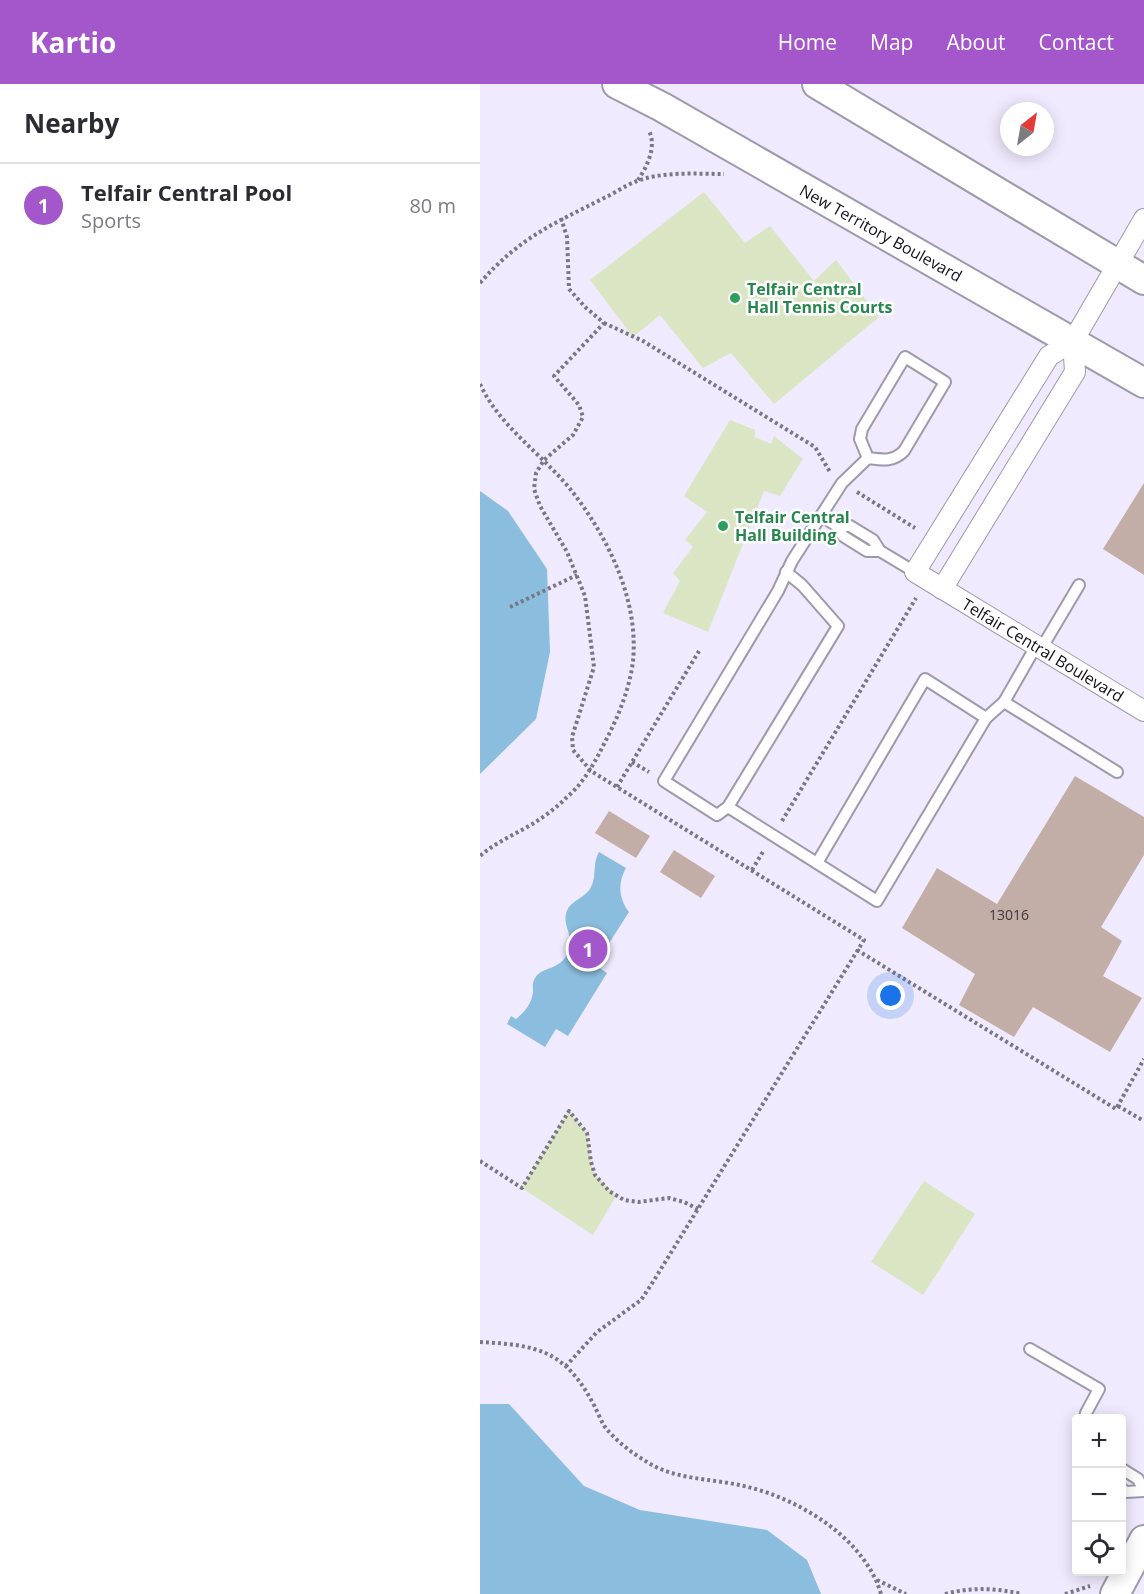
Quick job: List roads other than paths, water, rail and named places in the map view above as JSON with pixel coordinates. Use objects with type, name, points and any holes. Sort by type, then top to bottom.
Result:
[{"type":"main road","name":"New Territory Boulevard","points":[[617,84],[662,107],[1144,383]]},
{"type":"main road","points":[[817,84],[1144,280]]},
{"type":"main road","points":[[1103,1590],[1144,1540]]},
{"type":"street","points":[[928,580],[977,472],[1049,356],[1073,341],[1144,219]]},
{"type":"street","points":[[928,580],[1004,489],[1075,372],[1073,341]]},
{"type":"street","points":[[977,472],[1004,489]]},
{"type":"street","name":"Telfair Central Boulevard","points":[[928,580],[1144,711]]},
{"type":"lane","points":[[786,572],[802,585],[838,626],[728,807],[717,814],[664,781],[778,591],[786,572],[842,483],[868,459],[888,460],[898,457],[904,451],[945,382],[905,357],[862,429],[860,439],[868,459]]},
{"type":"lane","points":[[822,516],[837,526],[843,536],[867,551],[880,551],[928,580]]},
{"type":"lane","points":[[728,807],[877,901],[986,718],[1004,702],[1079,585]]},
{"type":"lane","points":[[817,863],[925,679],[986,718]]},
{"type":"lane","points":[[1004,702],[1117,772]]},
{"type":"lane","points":[[1030,1349],[1099,1389],[1086,1414]]},
{"type":"lane","points":[[1126,1471],[1138,1479],[1144,1491],[1126,1492]]},
{"type":"water","points":[[480,491],[508,511],[547,569],[550,652],[536,719],[480,774]]},
{"type":"water","points":[[599,852],[626,868],[620,890],[625,907],[629,912],[595,965],[607,973],[568,1036],[556,1029],[545,1047],[507,1024],[511,1016],[516,1019],[528,1007],[533,982],[538,974],[557,965],[566,957],[570,945],[566,914],[570,906],[591,887]]},
{"type":"water","points":[[480,1404],[509,1404],[584,1486],[640,1510],[767,1530],[807,1560],[821,1594],[480,1594]]},
{"type":"place","name":"Telfair Central Hall Tennis Courts","points":[[735,298]]},
{"type":"place","name":"Telfair Central Hall Building","points":[[723,526]]},
{"type":"place","name":"Telfair Central Pool","points":[[588,949]]}]
